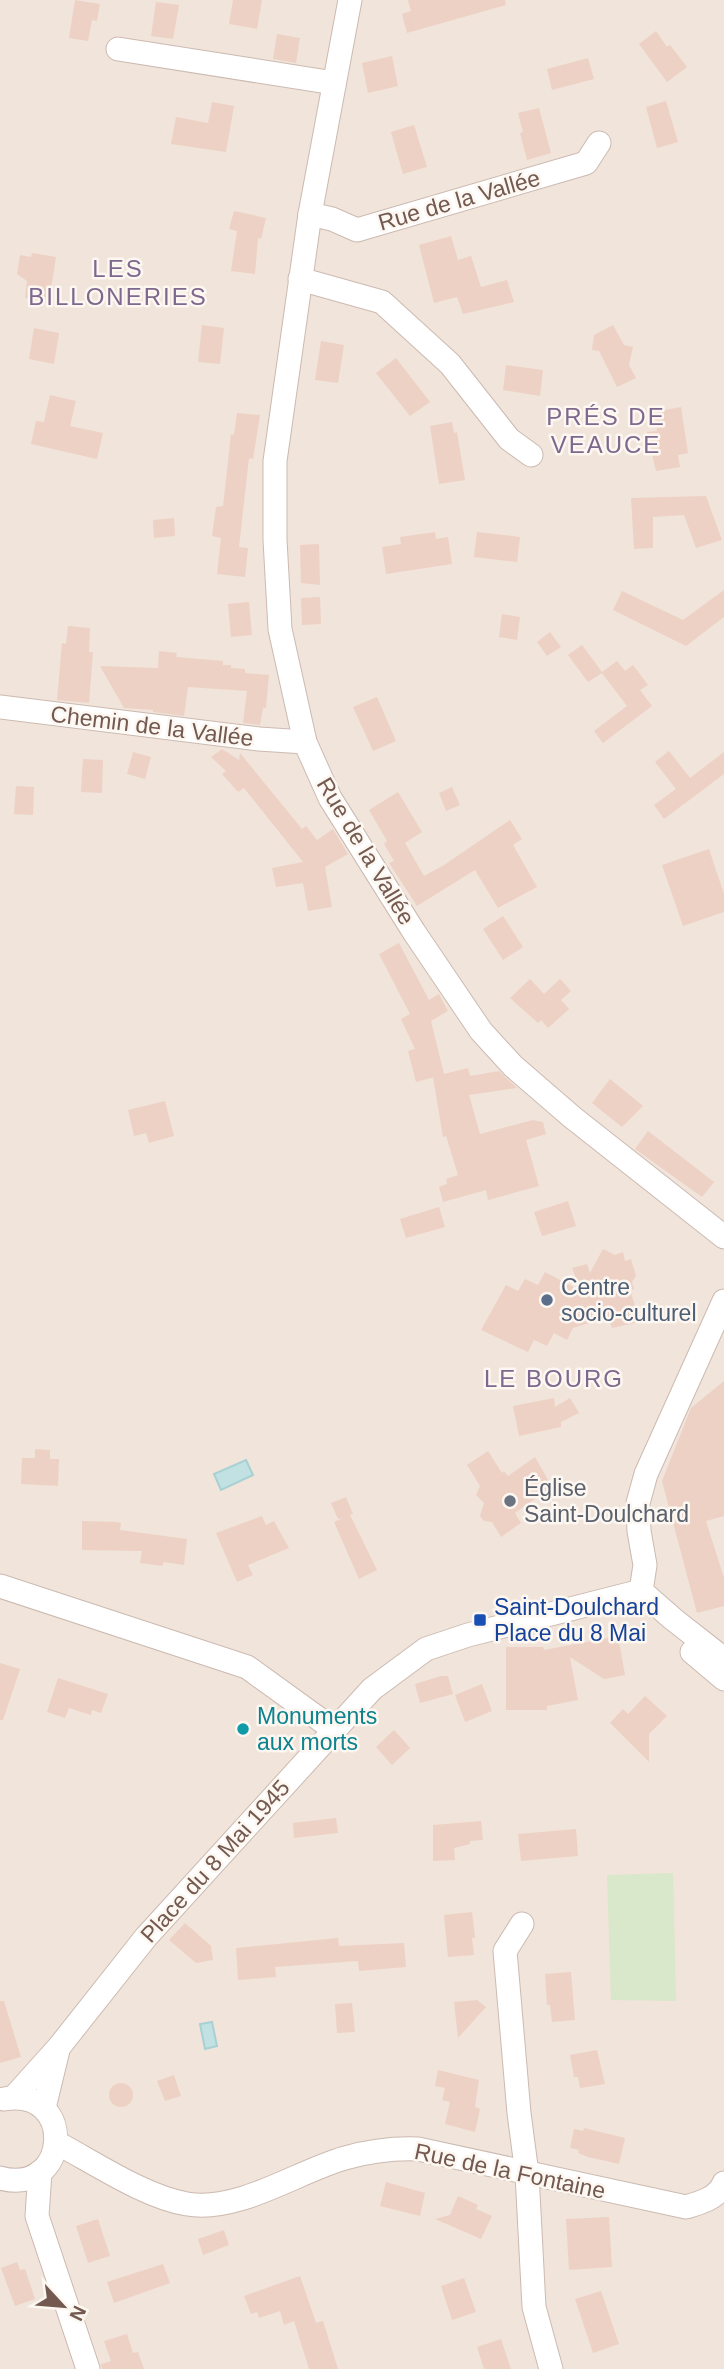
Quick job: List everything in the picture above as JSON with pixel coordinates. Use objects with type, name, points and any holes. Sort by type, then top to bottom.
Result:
[{"type":"street","name":"Rue de la Vallée","points":[[350,0],[310,214],[275,461],[275,540],[280,629],[305,742],[330,798],[414,932],[481,1031],[513,1066],[572,1117],[724,1237]]},
{"type":"street","points":[[118,49],[334,83]]},
{"type":"street","name":"Rue de la Vallée","points":[[310,214],[332,219],[357,230],[586,163],[599,142]]},
{"type":"street","points":[[300,279],[382,302],[450,364],[509,439],[531,455]]},
{"type":"street","name":"Chemin de la Vallée","points":[[0,707],[259,739],[305,742]]},
{"type":"street","points":[[724,1301],[646,1474],[638,1503],[639,1531],[645,1565],[641,1591],[724,1659]]},
{"type":"street","points":[[0,1586],[247,1667],[333,1729]]},
{"type":"street","name":"Place du 8 Mai 1945","points":[[7,2099],[59,2047],[146,1937],[372,1689],[426,1649],[468,1635],[641,1591]]},
{"type":"street","points":[[673,1619],[689,1650],[724,1679]]},
{"type":"street","points":[[522,1924],[505,1951],[527,2174],[534,2307],[551,2369]]},
{"type":"street","name":"Place du 8 Mai 1945","points":[[44,2108],[59,2047]]},
{"type":"street","points":[[0,2178],[21,2180],[40,2172],[49,2164],[57,2143],[52,2118],[44,2108],[35,2102],[7,2099]]},
{"type":"street","name":"Rue de la Fontaine","points":[[57,2143],[157,2196],[189,2205],[205,2206],[243,2198],[342,2159],[380,2150],[418,2149],[685,2207],[704,2201],[722,2189],[724,2183]]},
{"type":"street","points":[[40,2172],[37,2216],[88,2369]]},
{"type":"street","points":[[0,2178],[37,2216]]},
{"type":"shaded area","points":[[0,0],[724,0],[724,2369],[0,2369]]},
{"type":"green space","points":[[673,1873],[676,2001],[611,2000],[607,1875]]},
{"type":"water","points":[[246,1460],[253,1475],[221,1490],[214,1474]]},
{"type":"water","points":[[212,2022],[217,2046],[205,2049],[200,2024]]},
{"type":"building","points":[[75,0],[100,4],[97,21],[92,20],[88,41],[69,38]]},
{"type":"building","points":[[233,0],[262,0],[257,29],[229,24]]},
{"type":"building","points":[[408,0],[505,0],[506,5],[407,33],[402,14],[411,11]]},
{"type":"building","points":[[156,2],[179,5],[173,39],[151,36]]},
{"type":"building","points":[[656,31],[667,47],[670,45],[687,67],[667,82],[639,44]]},
{"type":"building","points":[[277,34],[300,38],[296,63],[273,59]]},
{"type":"building","points":[[392,56],[398,86],[368,93],[362,63]]},
{"type":"building","points":[[588,58],[594,79],[552,90],[547,69]]},
{"type":"building","points":[[666,101],[678,142],[657,148],[646,107]]},
{"type":"building","points":[[212,102],[234,106],[226,152],[171,144],[176,117],[208,123]]},
{"type":"building","points":[[539,108],[551,153],[527,160],[518,113]]},
{"type":"building","points":[[414,125],[427,167],[403,174],[391,132]]},
{"type":"building","points":[[234,211],[266,218],[261,239],[258,238],[255,274],[231,271],[237,231],[229,229]]},
{"type":"building","points":[[451,236],[458,260],[471,256],[481,287],[507,280],[514,302],[463,314],[457,297],[434,303],[419,245]]},
{"type":"building","points":[[32,253],[56,257],[49,302],[25,298],[27,281],[17,274],[20,255],[31,257]]},
{"type":"building","points":[[202,325],[224,328],[220,364],[198,362]]},
{"type":"building","points":[[613,325],[624,345],[633,347],[629,365],[636,378],[617,387],[599,351],[592,350],[594,335]]},
{"type":"building","points":[[34,328],[59,333],[54,364],[29,359]]},
{"type":"building","points":[[321,341],[344,345],[338,383],[315,380]]},
{"type":"building","points":[[396,358],[430,402],[410,416],[376,373]]},
{"type":"building","points":[[506,365],[543,370],[540,396],[503,390]]},
{"type":"building","points":[[50,395],[76,401],[70,426],[103,433],[97,459],[31,444],[36,421],[44,422]]},
{"type":"building","points":[[681,407],[688,453],[678,455],[680,467],[656,471],[647,432],[657,431],[654,412]]},
{"type":"building","points":[[237,413],[260,415],[253,459],[249,458],[239,547],[248,548],[245,577],[217,574],[221,538],[212,536],[216,507],[223,506],[231,434],[234,435]]},
{"type":"building","points":[[452,422],[454,433],[457,432],[465,480],[439,484],[430,426]]},
{"type":"building","points":[[706,496],[722,540],[696,548],[684,515],[653,517],[653,548],[634,549],[631,498]]},
{"type":"building","points":[[174,518],[175,536],[154,538],[153,520]]},
{"type":"building","points":[[435,532],[436,539],[448,537],[452,564],[386,574],[382,547],[401,544],[400,537]]},
{"type":"building","points":[[477,532],[520,537],[517,562],[474,557]]},
{"type":"building","points":[[319,544],[320,585],[301,583],[300,545]]},
{"type":"building","points":[[724,590],[724,617],[686,646],[613,610],[622,591],[683,620]]},
{"type":"building","points":[[320,597],[321,624],[302,625],[301,598]]},
{"type":"building","points":[[249,602],[252,635],[231,637],[228,604]]},
{"type":"building","points":[[502,614],[520,617],[517,640],[499,637]]},
{"type":"building","points":[[68,626],[90,628],[89,652],[93,652],[89,703],[57,700],[62,643],[66,644]]},
{"type":"building","points":[[550,632],[561,647],[547,656],[537,642]]},
{"type":"building","points":[[582,645],[602,672],[617,661],[625,671],[633,665],[648,685],[640,690],[652,706],[603,743],[594,731],[627,706],[602,673],[588,682],[568,655]]},
{"type":"building","points":[[159,651],[177,653],[176,657],[223,661],[223,665],[231,665],[231,668],[245,669],[245,673],[269,675],[266,708],[263,708],[260,725],[243,723],[247,691],[188,687],[184,716],[124,708],[100,666],[158,668]]},
{"type":"building","points":[[377,697],[396,741],[373,751],[353,707]]},
{"type":"building","points":[[222,749],[239,760],[240,753],[302,829],[306,826],[317,840],[333,829],[348,854],[325,867],[332,907],[308,911],[303,883],[276,887],[272,868],[303,862],[244,788],[238,792],[222,774],[226,771],[211,757]]},
{"type":"building","points":[[669,751],[690,778],[724,752],[724,774],[664,819],[654,805],[676,789],[655,762]]},
{"type":"building","points":[[133,752],[151,757],[145,779],[127,774]]},
{"type":"building","points":[[83,759],[103,760],[102,793],[81,792]]},
{"type":"building","points":[[16,786],[34,787],[33,815],[14,814]]},
{"type":"building","points":[[452,787],[460,805],[446,811],[439,793]]},
{"type":"building","points":[[398,792],[422,832],[405,843],[424,876],[510,820],[522,839],[513,845],[537,887],[498,908],[475,870],[417,906],[389,863],[394,861],[384,844],[387,841],[369,810]]},
{"type":"building","points":[[709,849],[724,894],[724,912],[683,926],[662,865]]},
{"type":"building","points":[[503,916],[523,947],[503,960],[483,929]]},
{"type":"building","points":[[399,943],[429,1000],[439,994],[448,1011],[431,1021],[444,1074],[468,1068],[470,1076],[499,1071],[517,1088],[469,1095],[480,1134],[533,1120],[543,1122],[546,1134],[526,1140],[539,1186],[488,1200],[486,1190],[443,1202],[439,1187],[447,1184],[446,1179],[458,1175],[446,1136],[443,1137],[433,1078],[416,1082],[408,1051],[415,1049],[401,1019],[410,1014],[379,954]]},
{"type":"building","points":[[530,979],[544,994],[560,979],[571,991],[561,1000],[569,1009],[548,1028],[541,1020],[538,1023],[510,998]]},
{"type":"building","points":[[610,1079],[643,1106],[622,1127],[592,1103]]},
{"type":"building","points":[[165,1101],[174,1136],[149,1143],[146,1133],[134,1136],[128,1110]]},
{"type":"building","points":[[648,1131],[714,1182],[702,1197],[635,1149]]},
{"type":"building","points":[[568,1201],[576,1226],[542,1236],[534,1212]]},
{"type":"building","points":[[439,1207],[445,1227],[406,1238],[400,1219]]},
{"type":"building","name":"Centre socio-culturel","points":[[603,1249],[615,1255],[623,1252],[625,1261],[631,1259],[636,1276],[632,1282],[634,1289],[630,1290],[639,1319],[635,1320],[635,1323],[612,1328],[608,1317],[573,1328],[567,1340],[554,1333],[547,1346],[534,1340],[528,1352],[481,1330],[506,1285],[518,1291],[525,1279],[538,1285],[545,1272],[581,1291],[572,1268],[587,1264],[590,1273]]},
{"type":"building","points":[[724,1381],[724,1516],[706,1521],[724,1578],[724,1606],[697,1613],[662,1481],[691,1408]]},
{"type":"building","points":[[554,1398],[555,1407],[570,1398],[579,1413],[561,1422],[561,1427],[519,1436],[513,1406]]},
{"type":"building","points":[[35,1449],[50,1450],[50,1459],[59,1459],[58,1486],[21,1484],[22,1458],[35,1458]]},
{"type":"building","name":"Église Saint-Doulchard","points":[[488,1451],[502,1473],[504,1471],[508,1476],[535,1457],[552,1487],[515,1513],[521,1523],[501,1537],[492,1522],[484,1521],[480,1516],[484,1503],[476,1495],[480,1486],[467,1465]]},
{"type":"building","points":[[346,1497],[353,1514],[350,1515],[377,1570],[359,1579],[334,1522],[343,1518],[338,1519],[331,1503]]},
{"type":"building","points":[[262,1516],[266,1525],[274,1521],[289,1548],[248,1565],[253,1575],[237,1582],[216,1533]]},
{"type":"building","points":[[82,1521],[116,1522],[121,1523],[120,1530],[187,1539],[184,1565],[140,1563],[142,1551],[82,1550]]},
{"type":"building","points":[[618,1636],[625,1675],[604,1679],[570,1657],[578,1700],[547,1706],[547,1710],[506,1710],[506,1647],[543,1647],[544,1650]]},
{"type":"building","points":[[0,1663],[20,1669],[3,1720],[0,1720]]},
{"type":"building","points":[[448,1676],[453,1694],[420,1703],[415,1684]]},
{"type":"building","points":[[58,1678],[108,1694],[101,1713],[92,1710],[91,1715],[69,1708],[65,1718],[47,1712]]},
{"type":"building","points":[[482,1684],[492,1711],[465,1722],[455,1695]]},
{"type":"building","points":[[645,1696],[667,1716],[649,1734],[649,1762],[610,1723],[623,1709],[628,1714]]},
{"type":"building","points":[[394,1730],[410,1748],[392,1765],[376,1747]]},
{"type":"building","points":[[336,1818],[338,1833],[294,1838],[293,1823]]},
{"type":"building","points":[[481,1821],[483,1840],[470,1841],[470,1844],[454,1848],[455,1860],[433,1861],[433,1825]]},
{"type":"building","points":[[576,1829],[578,1856],[521,1861],[518,1834]]},
{"type":"building","points":[[472,1912],[474,1955],[448,1957],[444,1915]]},
{"type":"building","points":[[185,1923],[211,1946],[213,1960],[196,1963],[169,1940]]},
{"type":"building","points":[[338,1938],[339,1946],[404,1943],[406,1967],[359,1971],[358,1961],[275,1967],[276,1977],[238,1980],[236,1948]]},
{"type":"building","points":[[571,1972],[575,2020],[552,2022],[550,2005],[547,2005],[545,1974]]},
{"type":"building","points":[[477,2000],[486,2007],[458,2038],[454,2002]]},
{"type":"building","points":[[0,2001],[4,2001],[21,2057],[0,2063]]},
{"type":"building","points":[[352,2003],[355,2032],[337,2033],[335,2004]]},
{"type":"building","points":[[597,2050],[605,2084],[580,2088],[578,2077],[574,2077],[570,2055]]},
{"type":"building","points":[[438,2070],[479,2080],[475,2107],[480,2109],[475,2132],[445,2124],[450,2102],[442,2100],[445,2088],[435,2086]]},
{"type":"building","points":[[174,2075],[181,2096],[165,2101],[157,2081]]},
{"type":"building","points":[[121,2083],[132,2090],[133,2095],[126,2106],[121,2107],[110,2100],[109,2095],[116,2084]]},
{"type":"building","points":[[584,2128],[625,2138],[619,2164],[588,2157],[578,2153],[579,2150],[570,2148],[574,2129],[583,2131]]},
{"type":"building","points":[[386,2182],[425,2193],[420,2216],[380,2206]]},
{"type":"building","points":[[458,2196],[478,2205],[476,2209],[492,2216],[481,2239],[435,2219],[450,2215]]},
{"type":"building","points":[[609,2217],[612,2267],[569,2270],[566,2219]]},
{"type":"building","points":[[98,2219],[110,2256],[88,2263],[76,2226]]},
{"type":"building","points":[[224,2230],[229,2245],[203,2255],[198,2239]]},
{"type":"building","points":[[17,2262],[20,2270],[25,2269],[35,2299],[15,2306],[1,2268]]},
{"type":"building","points":[[163,2264],[170,2283],[114,2303],[107,2282]]},
{"type":"building","points":[[300,2276],[316,2323],[323,2321],[338,2369],[309,2369],[294,2321],[284,2325],[280,2311],[259,2318],[257,2312],[251,2314],[244,2296]]},
{"type":"building","points":[[464,2278],[476,2312],[452,2320],[441,2286]]},
{"type":"building","points":[[601,2291],[619,2344],[593,2353],[575,2299]]},
{"type":"building","points":[[127,2334],[133,2353],[138,2352],[144,2369],[102,2369],[101,2364],[111,2361],[104,2341]]},
{"type":"building","points":[[501,2339],[511,2369],[484,2369],[477,2347]]},
{"type":"place","name":"Centre socio-culturel","points":[[547,1300]]},
{"type":"place","name":"Église Saint-Doulchard","points":[[510,1501]]},
{"type":"place","name":"Saint-Doulchard Place du 8 Mai","points":[[480,1620]]},
{"type":"place","name":"Monuments aux morts","points":[[243,1729]]},
{"type":"district","name":"LES BILLONERIES","points":[[118,282]]},
{"type":"district","name":"PRÉS DE VEAUCE","points":[[606,430]]},
{"type":"district","name":"LE BOURG","points":[[554,1378]]}]
